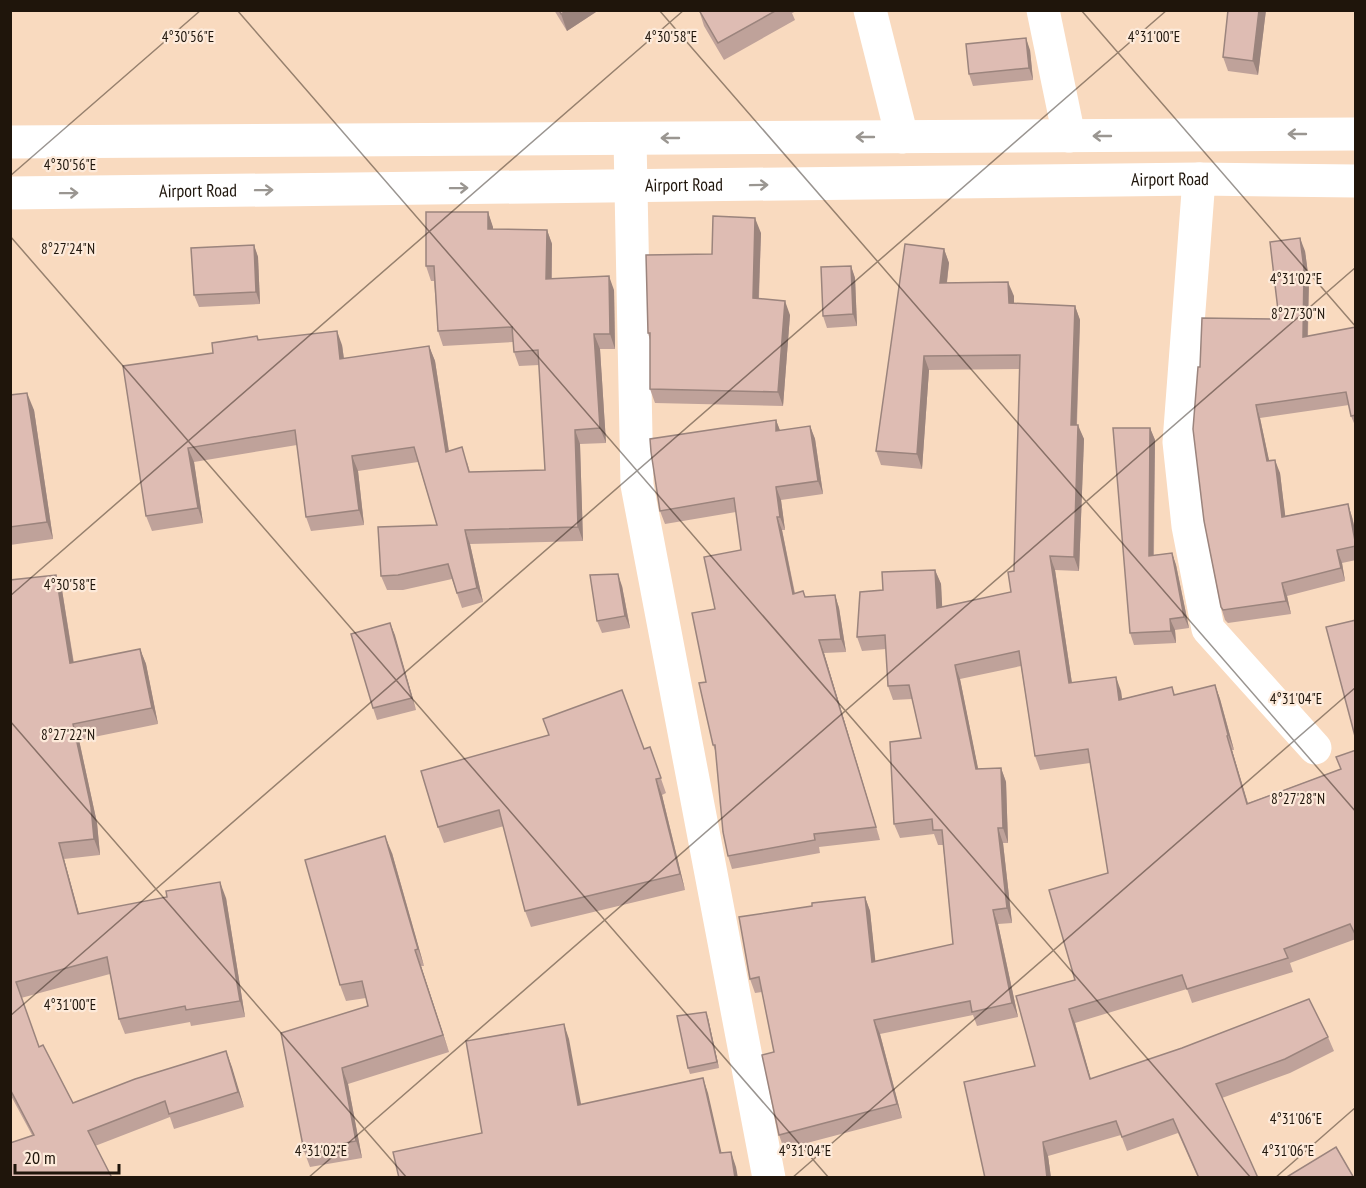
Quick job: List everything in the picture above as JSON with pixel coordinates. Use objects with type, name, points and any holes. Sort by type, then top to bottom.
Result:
[{"type":"main road","points":[[870,10],[902,137]]},
{"type":"main road","points":[[1043,10],[1070,136]]},
{"type":"main road","points":[[10,142],[1356,134]]},
{"type":"main road","points":[[630,139],[629,186],[637,484],[769,1178]]},
{"type":"main road","points":[[1199,179],[1179,442],[1188,526],[1208,629],[1315,748]]},
{"type":"main road","name":"Airport Road","points":[[10,193],[1199,179],[1356,181]]},
{"type":"building","points":[[699,10],[777,10],[718,43]]},
{"type":"building","points":[[1228,10],[1259,10],[1253,61],[1223,57]]},
{"type":"building","points":[[1026,38],[1029,68],[969,74],[966,44]]},
{"type":"building","points":[[426,212],[488,212],[488,229],[547,230],[546,279],[609,276],[610,334],[594,334],[600,428],[575,430],[578,527],[465,530],[477,588],[457,593],[448,564],[398,575],[381,576],[378,527],[437,525],[414,447],[352,456],[359,510],[306,517],[295,430],[188,448],[198,508],[146,516],[123,366],[213,353],[212,343],[257,336],[258,340],[337,331],[340,359],[429,346],[446,452],[462,447],[469,472],[545,470],[538,350],[514,352],[512,327],[438,331],[434,266],[426,266]]},
{"type":"building","points":[[713,216],[755,218],[753,298],[785,301],[778,392],[650,389],[646,255],[712,254]]},
{"type":"building","points":[[1300,238],[1304,269],[1303,337],[1356,327],[1356,415],[1351,416],[1346,392],[1256,405],[1267,461],[1275,460],[1282,517],[1348,504],[1356,546],[1337,550],[1341,568],[1282,583],[1286,601],[1223,610],[1204,521],[1193,429],[1198,367],[1200,367],[1202,318],[1279,319],[1270,242]]},
{"type":"building","points":[[905,244],[944,249],[940,283],[1008,282],[1009,303],[1075,306],[1071,425],[1078,425],[1074,557],[1050,556],[1069,683],[1116,677],[1119,700],[1172,687],[1174,695],[1215,685],[1247,804],[1341,769],[1336,757],[1356,750],[1356,936],[1350,924],[1284,949],[1288,958],[1187,989],[1182,975],[1069,1009],[1090,1079],[1182,1048],[1309,999],[1328,1037],[1285,1059],[1216,1084],[1258,1178],[1199,1178],[1173,1119],[1122,1137],[1116,1121],[1043,1142],[1047,1178],[985,1178],[964,1082],[1035,1066],[1016,996],[1075,980],[1049,890],[1108,873],[1088,749],[1035,756],[1019,651],[955,665],[976,769],[1001,768],[1003,828],[998,828],[1007,908],[993,910],[1012,1003],[972,1012],[970,1001],[874,1020],[897,1104],[779,1135],[762,1055],[774,1052],[759,977],[750,979],[739,917],[812,906],[812,903],[865,897],[872,962],[953,944],[942,830],[933,830],[932,819],[894,824],[890,742],[921,738],[909,685],[888,686],[885,635],[857,637],[860,592],[883,590],[882,572],[935,570],[937,608],[1011,592],[1008,572],[1014,571],[1020,355],[924,356],[917,454],[876,451]]},
{"type":"building","points":[[254,245],[256,292],[194,295],[191,248]]},
{"type":"building","points":[[851,266],[853,314],[823,316],[821,267]]},
{"type":"building","points":[[27,393],[47,522],[10,527],[10,395]]},
{"type":"building","points":[[776,420],[776,431],[810,426],[818,481],[776,487],[780,517],[777,517],[793,594],[803,591],[805,597],[835,595],[841,639],[819,640],[876,827],[814,834],[815,840],[728,856],[723,832],[715,745],[713,745],[699,683],[706,682],[692,613],[715,609],[704,557],[741,550],[734,498],[660,511],[650,439]]},
{"type":"building","points":[[1113,428],[1150,428],[1149,556],[1172,553],[1184,617],[1170,619],[1171,631],[1130,633]]},
{"type":"building","points":[[618,574],[625,616],[597,621],[590,575]]},
{"type":"building","points":[[56,575],[70,663],[140,649],[152,708],[73,724],[91,807],[94,839],[59,843],[78,914],[167,897],[166,891],[220,882],[240,1001],[186,1010],[185,1006],[119,1019],[107,957],[16,982],[39,1047],[43,1045],[73,1103],[135,1079],[226,1051],[238,1092],[169,1114],[165,1101],[88,1131],[112,1178],[10,1178],[10,1143],[34,1135],[10,1089],[10,580]]},
{"type":"building","points":[[1356,620],[1356,740],[1326,627]]},
{"type":"building","points":[[390,623],[412,698],[373,708],[351,634]]},
{"type":"building","points":[[622,690],[644,749],[650,747],[661,778],[656,779],[680,874],[525,911],[499,810],[438,827],[421,771],[549,735],[543,719]]},
{"type":"building","points":[[385,836],[418,949],[415,950],[443,1035],[342,1068],[356,1141],[304,1151],[281,1033],[368,1006],[362,981],[340,985],[305,860]]},
{"type":"building","points":[[706,1012],[717,1062],[688,1068],[677,1016]]},
{"type":"building","points":[[564,1024],[578,1105],[703,1078],[720,1153],[731,1152],[735,1178],[399,1178],[393,1152],[482,1133],[466,1041]]},
{"type":"building","points":[[1336,1147],[1354,1178],[1285,1178]]}]
